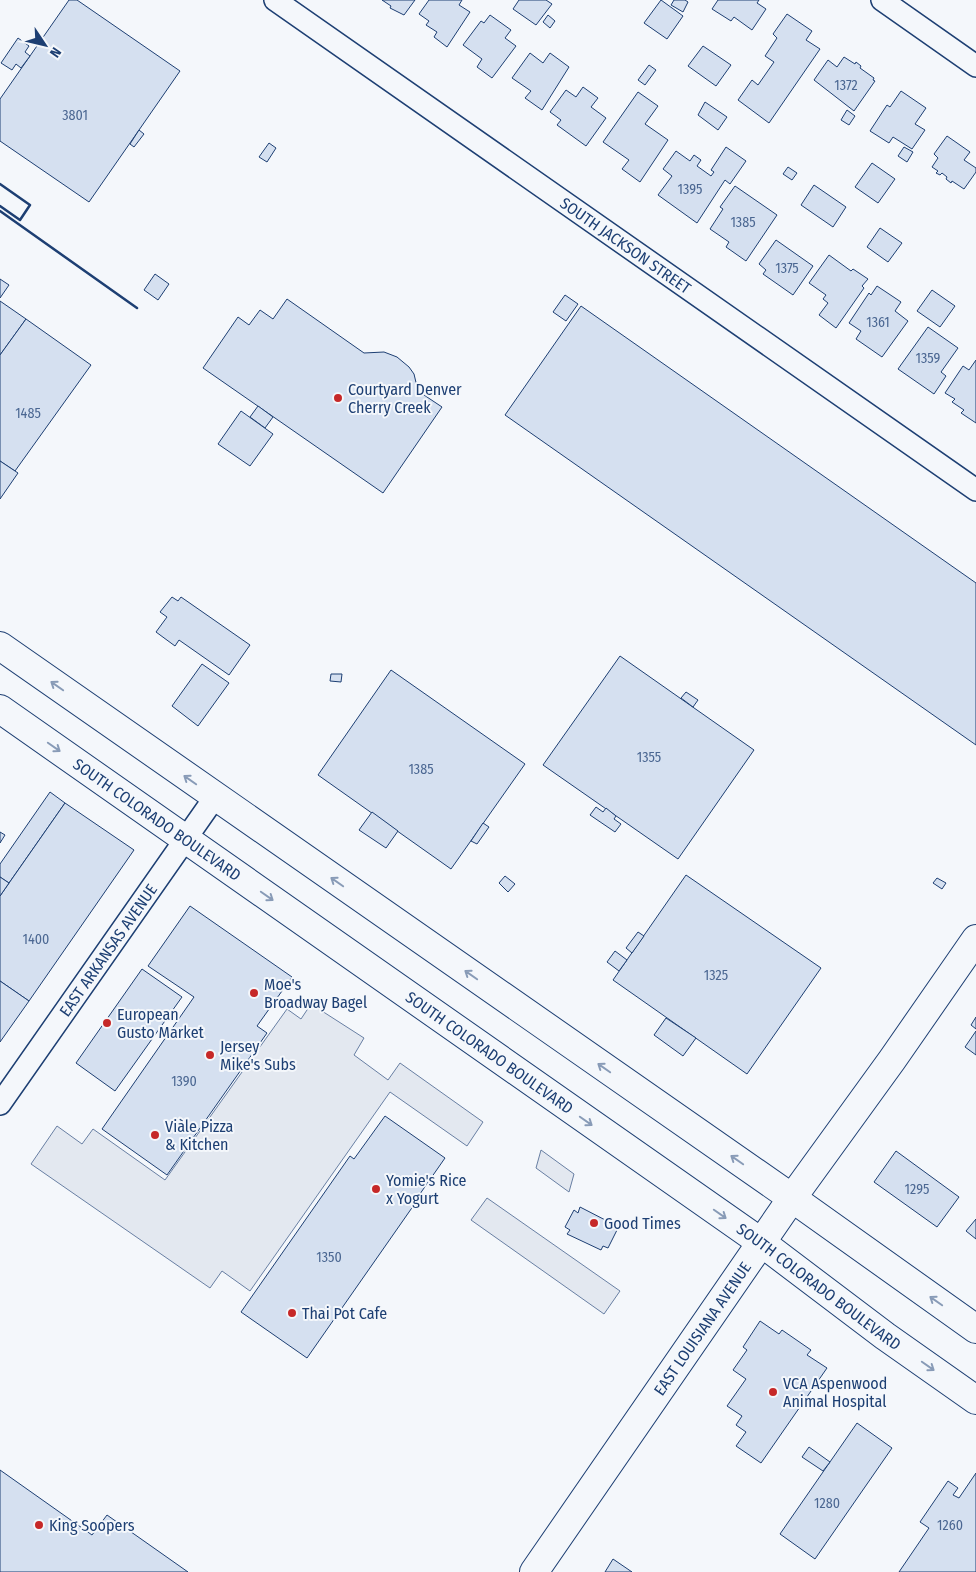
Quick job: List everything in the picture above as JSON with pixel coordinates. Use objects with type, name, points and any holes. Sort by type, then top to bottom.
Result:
[{"type":"main road","points":[[0,646],[214,797],[792,1198],[976,1329]]},
{"type":"main road","name":"SOUTH COLORADO BOULEVARD","points":[[0,709],[762,1243],[885,1336],[976,1400]]},
{"type":"main road","name":"EAST LOUISIANA AVENUE","points":[[534,1572],[792,1198],[892,1060],[976,939]]},
{"type":"street","name":"SOUTH JACKSON STREET","points":[[275,0],[976,490]]},
{"type":"street","points":[[882,0],[976,66]]},
{"type":"street","name":"EAST ARKANSAS AVENUE","points":[[0,1104],[186,840],[214,797]]},
{"type":"shaded area","points":[[311,1004],[364,1038],[354,1055],[388,1080],[400,1063],[483,1122],[467,1146],[390,1092],[250,1291],[222,1271],[210,1288],[31,1164],[57,1126],[82,1144],[93,1129],[165,1180],[287,1009],[301,1019]]},
{"type":"shaded area","points":[[541,1150],[574,1174],[569,1192],[536,1168]]},
{"type":"shaded area","points":[[487,1198],[620,1291],[604,1314],[471,1220]]},
{"type":"building","points":[[69,0],[77,0],[180,71],[89,202],[0,141],[0,99]]},
{"type":"building","points":[[382,0],[415,0],[404,15],[390,8],[391,6]]},
{"type":"building","points":[[429,0],[462,0],[459,5],[470,12],[447,47],[434,37],[437,32],[426,25],[429,21],[419,14]]},
{"type":"building","points":[[519,0],[546,0],[552,4],[536,25],[513,9]]},
{"type":"building","points":[[661,0],[683,16],[667,39],[644,23]]},
{"type":"building","points":[[674,0],[685,0],[688,2],[683,12],[671,5]]},
{"type":"building","points":[[718,0],[759,0],[757,3],[766,9],[752,30],[734,17],[731,21],[712,9]]},
{"type":"building","points":[[787,14],[812,31],[806,40],[820,49],[769,123],[738,100],[752,80],[758,85],[774,62],[765,56],[777,38],[773,34]]},
{"type":"building","points":[[490,15],[511,30],[505,38],[516,46],[492,78],[477,67],[482,59],[463,45],[481,21],[484,23]]},
{"type":"building","points":[[548,15],[555,21],[550,28],[543,22]]},
{"type":"building","points":[[18,38],[29,46],[25,52],[30,56],[21,68],[16,64],[12,70],[1,63]]},
{"type":"building","points":[[703,46],[731,65],[716,86],[688,66]]},
{"type":"building","points":[[530,53],[543,63],[550,53],[569,67],[542,110],[525,98],[531,91],[512,78]]},
{"type":"building","points":[[844,57],[855,64],[856,62],[875,81],[854,111],[814,80],[828,60],[837,67]]},
{"type":"building","points":[[649,65],[656,70],[645,85],[638,80]]},
{"type":"building","points":[[583,87],[598,98],[591,107],[606,118],[586,146],[557,125],[561,120],[550,112],[566,90],[576,97]]},
{"type":"building","points":[[901,91],[926,108],[915,124],[925,130],[912,149],[893,137],[889,143],[870,131],[887,105],[890,107]]},
{"type":"building","points":[[638,92],[658,106],[645,124],[668,140],[640,182],[622,169],[629,160],[603,142]]},
{"type":"building","points":[[705,102],[727,117],[718,130],[698,115]]},
{"type":"building","points":[[847,110],[855,116],[849,125],[841,120]]},
{"type":"building","points":[[139,130],[144,134],[134,147],[130,144]]},
{"type":"building","points":[[947,136],[970,152],[964,160],[976,168],[976,172],[964,189],[952,181],[951,183],[942,173],[940,175],[936,173],[938,171],[932,167],[938,158],[934,154]]},
{"type":"building","points":[[269,143],[276,148],[267,162],[259,157]]},
{"type":"building","points":[[726,147],[746,161],[730,184],[725,180],[697,223],[658,195],[672,176],[663,169],[676,151],[690,161],[694,155],[701,160],[697,166],[711,176],[714,172],[711,170]]},
{"type":"building","points":[[904,147],[913,152],[907,162],[898,156]]},
{"type":"building","points":[[872,163],[895,179],[878,203],[855,187]]},
{"type":"building","points":[[788,167],[797,173],[792,180],[783,174]]},
{"type":"building","points":[[814,185],[846,207],[833,227],[801,205]]},
{"type":"building","points":[[735,186],[777,215],[746,261],[726,247],[729,242],[710,229],[723,209],[720,207]]},
{"type":"building","points":[[880,228],[902,243],[888,262],[867,247]]},
{"type":"building","points":[[776,240],[813,266],[793,295],[763,274],[766,270],[759,264]]},
{"type":"building","points":[[829,255],[851,271],[853,269],[868,279],[862,286],[864,288],[836,328],[819,315],[828,303],[823,299],[826,295],[809,283]]},
{"type":"building","points":[[155,274],[169,284],[158,300],[144,290]]},
{"type":"building","points":[[0,279],[9,285],[0,298]]},
{"type":"building","points":[[877,286],[901,302],[895,311],[908,321],[882,357],[856,339],[861,331],[849,323],[869,293],[871,295]]},
{"type":"building","points":[[932,290],[955,306],[940,327],[917,311]]},
{"type":"building","points":[[565,295],[578,304],[566,321],[553,312]]},
{"type":"building","name":"Courtyard Denver Cherry Creek","points":[[287,299],[364,353],[384,352],[397,357],[414,374],[418,391],[442,407],[383,493],[203,368],[238,317],[249,325],[260,310],[273,319]]},
{"type":"building","points":[[0,301],[26,319],[0,355]]},
{"type":"building","points":[[581,306],[976,583],[976,745],[505,415]]},
{"type":"building","points":[[26,319],[91,365],[15,471],[0,461],[0,355]]},
{"type":"building","points":[[928,327],[958,348],[941,372],[946,376],[934,394],[898,369]]},
{"type":"building","points":[[976,360],[976,423],[961,413],[964,410],[952,402],[955,399],[945,393],[963,366],[969,370]]},
{"type":"building","points":[[258,406],[273,417],[265,428],[250,417]]},
{"type":"building","points":[[241,411],[273,434],[250,466],[218,444]]},
{"type":"building","points":[[0,461],[18,473],[0,499]]},
{"type":"building","points":[[172,597],[178,601],[181,597],[250,645],[229,675],[179,640],[175,646],[156,632],[167,617],[160,612]]},
{"type":"building","points":[[620,656],[754,750],[678,859],[543,765]]},
{"type":"building","points":[[202,664],[229,683],[198,726],[172,706]]},
{"type":"building","points":[[391,670],[525,764],[451,869],[318,775]]},
{"type":"building","points":[[331,674],[342,674],[341,682],[330,681]]},
{"type":"building","points":[[686,692],[698,700],[693,707],[681,698]]},
{"type":"building","points":[[50,792],[65,803],[9,883],[0,877],[0,864]]},
{"type":"building","points":[[65,803],[134,850],[29,1001],[0,981],[0,896]]},
{"type":"building","points":[[596,807],[603,812],[606,808],[616,816],[614,819],[621,824],[615,832],[590,815]]},
{"type":"building","points":[[372,812],[398,831],[386,848],[359,830]]},
{"type":"building","points":[[483,823],[489,827],[477,844],[471,841]]},
{"type":"building","points":[[0,832],[5,835],[0,843]]},
{"type":"building","points":[[686,875],[821,968],[747,1074],[613,980]]},
{"type":"building","points":[[505,876],[515,884],[508,892],[499,883]]},
{"type":"building","points":[[0,877],[9,883],[0,896]]},
{"type":"building","points":[[937,878],[946,883],[942,889],[933,883]]},
{"type":"building","points":[[190,906],[292,977],[257,1026],[267,1033],[167,1175],[102,1129],[194,997],[148,966]]},
{"type":"building","points":[[638,932],[644,936],[632,953],[626,948]]},
{"type":"building","points":[[615,951],[627,960],[619,971],[607,962]]},
{"type":"building","points":[[142,969],[182,997],[115,1091],[76,1063]]},
{"type":"building","points":[[0,981],[29,1001],[0,1042]]},
{"type":"building","points":[[976,1017],[976,1029],[971,1025]]},
{"type":"building","points":[[666,1018],[696,1038],[683,1056],[654,1035]]},
{"type":"building","points":[[976,1031],[976,1055],[965,1047]]},
{"type":"building","points":[[385,1116],[445,1158],[307,1358],[241,1312],[350,1156],[354,1159]]},
{"type":"building","points":[[896,1151],[959,1197],[937,1227],[874,1182]]},
{"type":"building","points":[[580,1207],[613,1224],[612,1228],[617,1230],[608,1248],[603,1246],[601,1250],[567,1234],[570,1230],[565,1227],[574,1210],[578,1213]]},
{"type":"building","points":[[976,1219],[976,1239],[966,1231]]},
{"type":"building","name":"VCA Aspenwood Animal Hospital","points":[[760,1321],[779,1334],[782,1330],[811,1350],[807,1355],[827,1368],[761,1463],[736,1446],[746,1432],[736,1425],[742,1416],[727,1406],[746,1379],[733,1370],[747,1350],[743,1347]]},
{"type":"building","points":[[857,1423],[892,1448],[815,1559],[780,1534]]},
{"type":"building","points":[[809,1447],[830,1462],[823,1471],[802,1457]]},
{"type":"building","name":"King Soopers","points":[[0,1470],[92,1535],[107,1515],[188,1572],[0,1572]]},
{"type":"building","points":[[976,1473],[976,1572],[899,1572],[929,1528],[920,1522],[948,1481],[958,1488],[953,1495],[959,1498]]},
{"type":"building","points":[[613,1559],[632,1572],[605,1572]]},
{"type":"wall","points":[[0,184],[30,205],[20,220],[0,206]]},
{"type":"wall","points":[[0,211],[137,308]]},
{"type":"place","name":"Courtyard Denver Cherry Creek","points":[[338,398]]},
{"type":"place","name":"Moe's Broadway Bagel","points":[[254,993]]},
{"type":"place","name":"European Gusto Market","points":[[107,1023]]},
{"type":"place","name":"Jersey Mike's Subs","points":[[210,1055]]},
{"type":"place","name":"Viàle Pizza & Kitchen","points":[[155,1135]]},
{"type":"place","name":"Yomie's Rice x Yogurt","points":[[376,1189]]},
{"type":"place","name":"Good Times","points":[[594,1223]]},
{"type":"place","name":"Thai Pot Cafe","points":[[292,1313]]},
{"type":"place","name":"VCA Aspenwood Animal Hospital","points":[[773,1392]]},
{"type":"place","name":"King Soopers","points":[[39,1525]]}]
